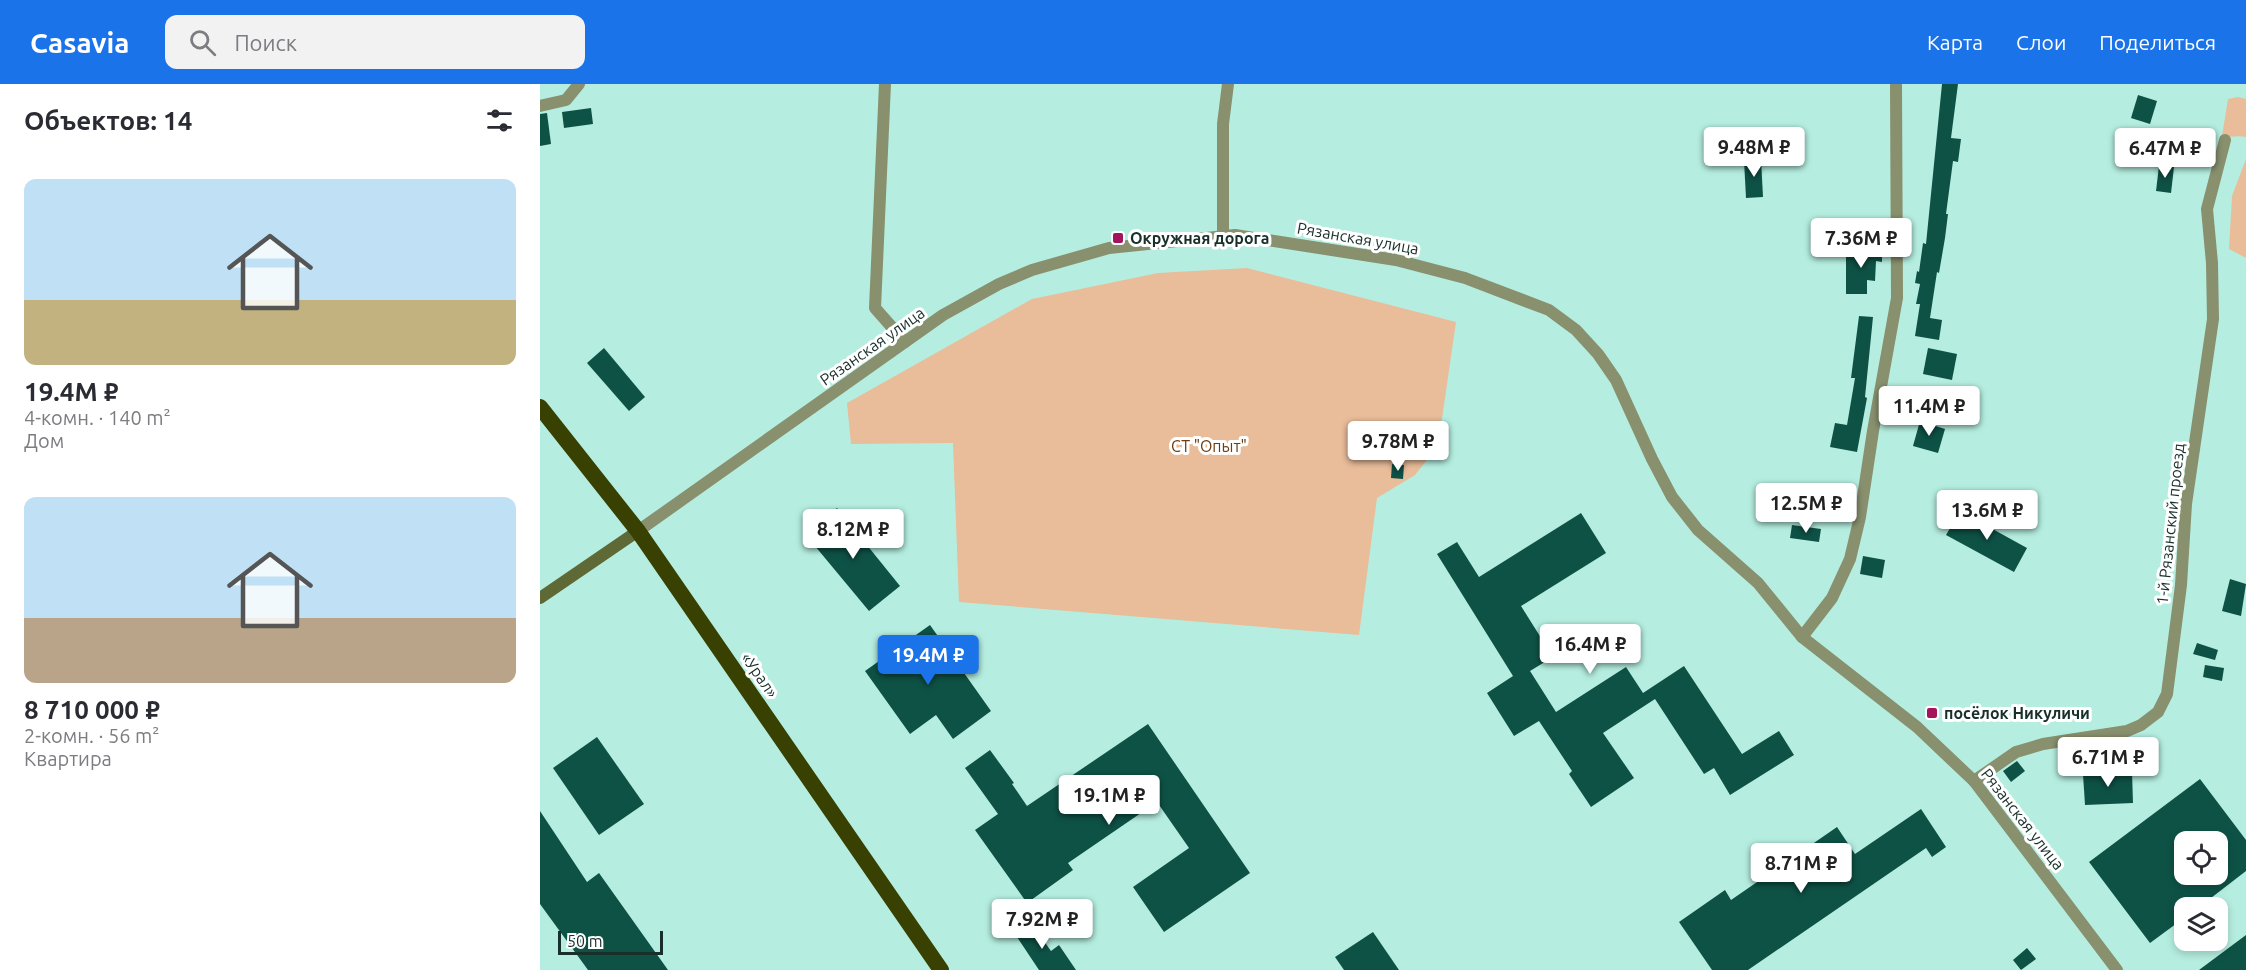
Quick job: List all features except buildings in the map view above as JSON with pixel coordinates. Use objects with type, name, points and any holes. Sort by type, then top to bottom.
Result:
[{"type":"highway","name":"«Урал»","points":[[540,407],[638,531],[941,970]]},
{"type":"main road","points":[[540,598],[638,531]]},
{"type":"street","points":[[540,106],[566,100],[579,84]]},
{"type":"street","points":[[885,84],[875,308],[905,342]]},
{"type":"street","points":[[1223,236],[1221,182],[1223,124],[1228,84]]},
{"type":"street","points":[[1802,637],[1832,598],[1850,559],[1860,518],[1897,298],[1896,84]]},
{"type":"street","name":"1-й Рязанский проезд","points":[[1974,781],[2016,752],[2043,744],[2127,731],[2142,725],[2158,712],[2167,694],[2181,585],[2186,504],[2213,320],[2212,263],[2207,209],[2225,140]]},
{"type":"street","name":"Рязанская улица","points":[[638,531],[905,342],[999,284],[1032,270],[1109,248],[1235,235],[1396,260],[1465,278],[1550,310],[1576,330],[1598,354],[1616,380],[1672,497],[1698,530],[1758,583],[1802,637],[1917,727],[1974,781],[2117,970]]},
{"type":"green space","points":[[2238,97],[2246,99],[2246,137],[2222,136],[2228,99]]},
{"type":"green space","points":[[2246,159],[2246,258],[2229,249],[2232,196]]},
{"type":"green space","name":"СТ \"Опыт\"","points":[[1247,268],[1456,322],[1438,446],[1415,475],[1377,498],[1359,635],[959,602],[953,443],[851,444],[847,403],[1032,299],[1158,273]]},
{"type":"place","name":"Окружная дорога","points":[[1118,238]]},
{"type":"place","name":"посёлок Никуличи","points":[[1932,713]]}]
